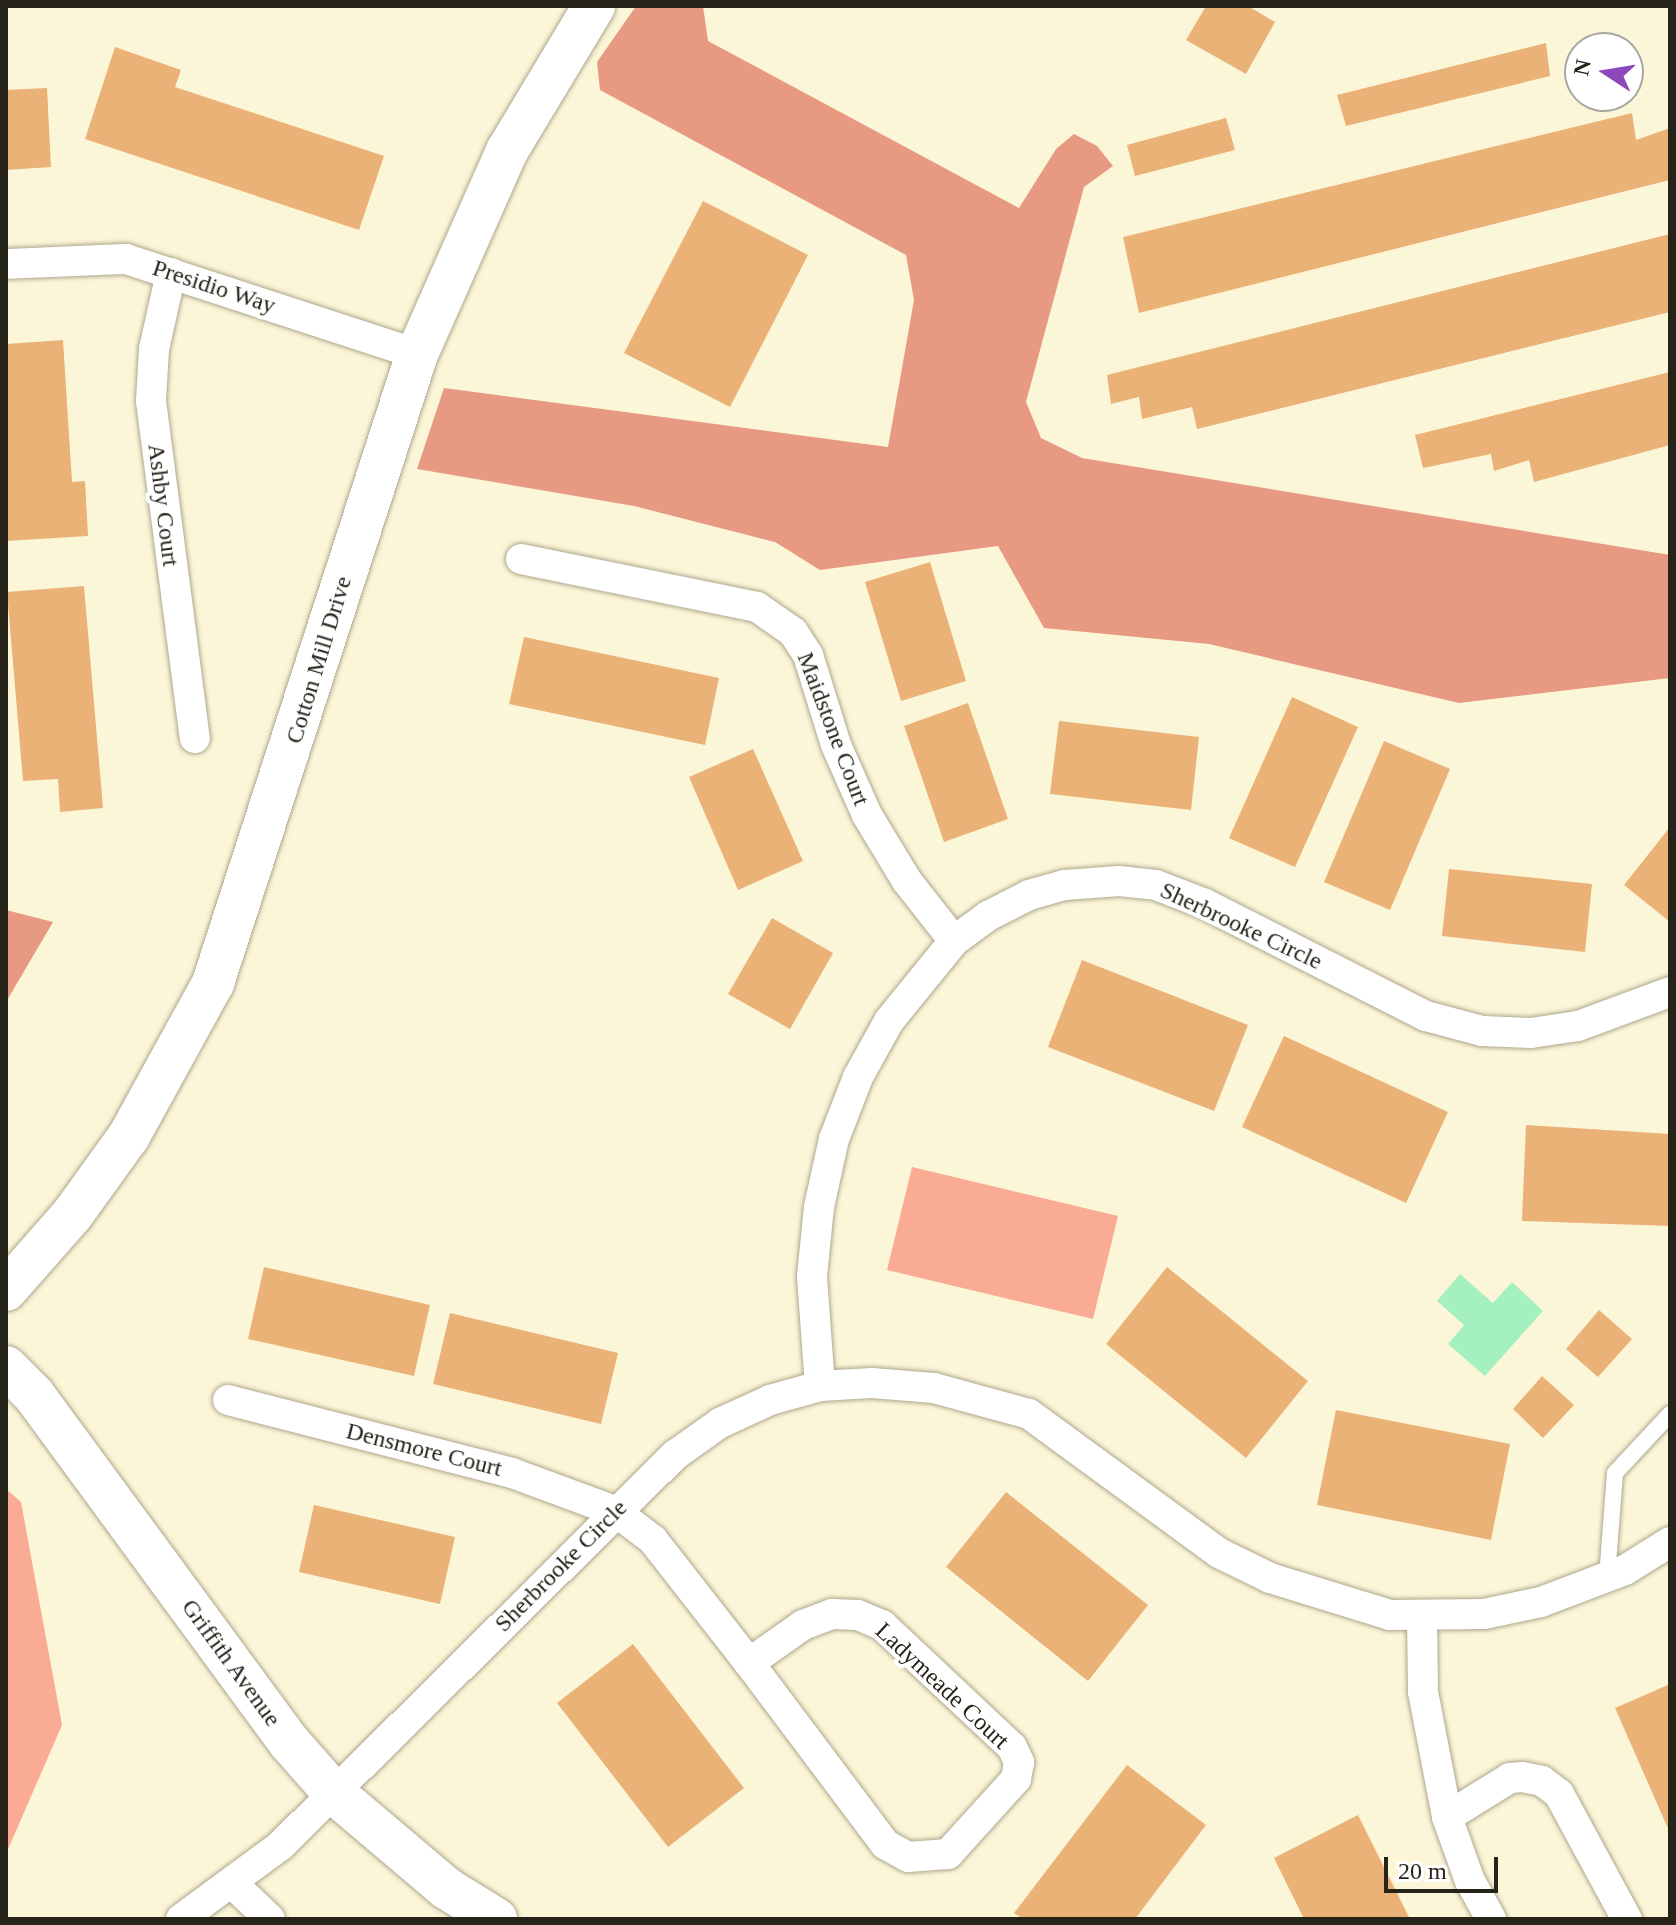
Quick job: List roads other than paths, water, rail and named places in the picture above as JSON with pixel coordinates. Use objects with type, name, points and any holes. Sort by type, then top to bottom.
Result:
[{"type":"street","name":"Cotton Mill Drive","points":[[6,1290],[72,1215],[129,1136],[213,983],[417,354],[507,151],[594,6]]},
{"type":"street","name":"Presidio Way","points":[[6,264],[126,259],[417,354]]},
{"type":"street","name":"Ashby Court","points":[[171,273],[154,349],[151,401],[195,738]]},
{"type":"street","name":"Maidstone Court","points":[[521,559],[757,607],[793,632],[808,655],[836,745],[867,815],[907,881],[954,941]]},
{"type":"street","name":"Sherbrooke Circle","points":[[820,1386],[812,1276],[819,1207],[834,1139],[858,1077],[889,1021],[954,941],[988,916],[1029,895],[1065,885],[1119,881],[1156,885],[1203,903],[1426,1016],[1482,1031],[1531,1033],[1578,1026],[1670,992]]},
{"type":"street","name":"Griffith Avenue","points":[[6,1367],[34,1395],[289,1742],[334,1793],[413,1863],[496,1919]]},
{"type":"street","name":"Sherbrooke Circle","points":[[181,1919],[280,1846],[615,1511],[675,1455],[720,1423],[770,1400],[820,1386],[872,1383],[934,1388],[1029,1414],[1219,1553],[1337,1602],[1422,1617],[1484,1614],[1541,1602],[1607,1577],[1670,1542]]},
{"type":"street","name":"Densmore Court","points":[[228,1400],[512,1473],[615,1511]]},
{"type":"street","name":"Ladymeade Court","points":[[615,1511],[653,1540],[885,1844],[908,1857],[931,1859],[959,1847],[1016,1779],[1019,1762],[1012,1747],[882,1625],[858,1615],[832,1614],[803,1625],[749,1663]]},
{"type":"street","points":[[1422,1617],[1423,1692],[1447,1817],[1470,1881],[1491,1919]]},
{"type":"street","points":[[1447,1817],[1510,1778],[1542,1781],[1559,1794],[1627,1919]]},
{"type":"street","points":[[232,1883],[270,1919]]},
{"type":"lane","points":[[1607,1577],[1615,1473],[1670,1414]]}]
